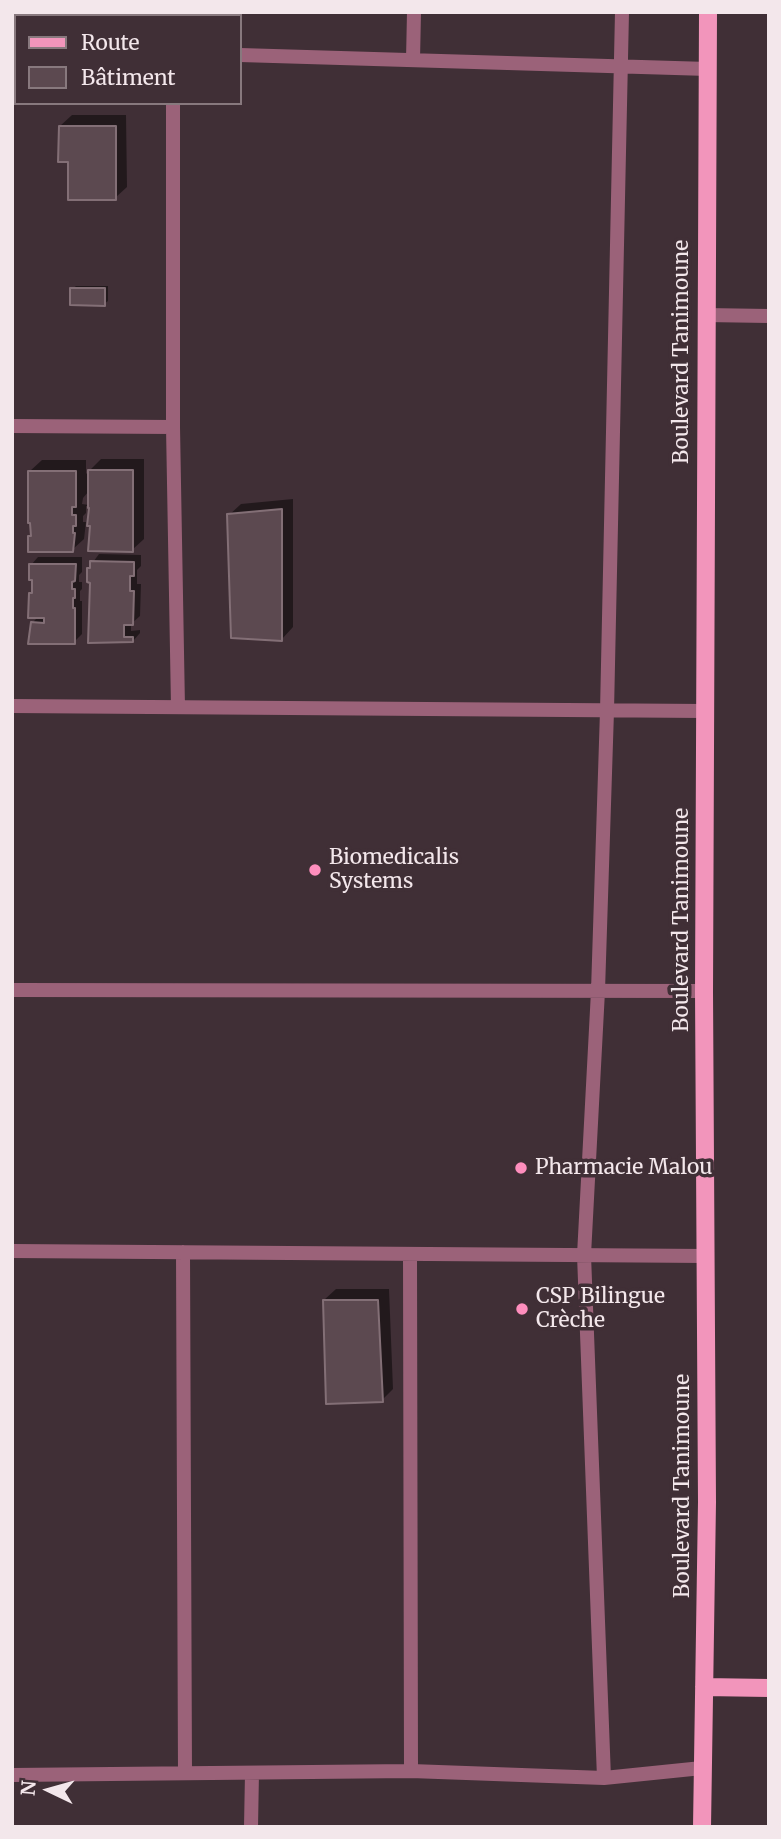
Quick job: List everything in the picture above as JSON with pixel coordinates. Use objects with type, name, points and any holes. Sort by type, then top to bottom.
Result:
[{"type":"main road","name":"Boulevard Tanimoune","points":[[702,1827],[706,1256],[704,711],[708,12]]},
{"type":"main road","points":[[704,1687],[769,1688]]},
{"type":"street","points":[[414,12],[414,60]]},
{"type":"street","points":[[604,1778],[584,1255],[598,991],[607,711],[622,12]]},
{"type":"street","points":[[242,55],[708,69]]},
{"type":"street","points":[[173,105],[173,427],[178,707]]},
{"type":"street","points":[[705,315],[769,316]]},
{"type":"street","points":[[12,426],[173,427]]},
{"type":"street","points":[[12,706],[704,711]]},
{"type":"street","points":[[12,990],[704,991]]},
{"type":"street","points":[[12,1251],[706,1256]]},
{"type":"street","points":[[183,1252],[185,1773]]},
{"type":"street","points":[[410,1254],[411,1771]]},
{"type":"street","points":[[12,1775],[411,1771],[604,1778],[702,1768]]},
{"type":"street","points":[[251,1827],[252,1773]]},
{"type":"building","points":[[59,126],[116,126],[116,200],[68,200],[68,162],[58,162]]},
{"type":"building","points":[[70,288],[105,288],[105,306],[70,305]]},
{"type":"building","points":[[88,470],[133,470],[133,552],[88,551]]},
{"type":"building","points":[[28,471],[76,471],[76,507],[72,507],[72,515],[76,515],[76,526],[73,526],[73,552],[28,552],[28,536],[31,536],[28,523]]},
{"type":"building","points":[[282,509],[282,641],[231,638],[227,514]]},
{"type":"building","points":[[90,561],[134,562],[134,576],[130,576],[130,591],[134,591],[133,625],[124,625],[124,637],[133,637],[133,642],[88,643],[90,583],[87,582],[87,568],[90,568]]},
{"type":"building","points":[[29,564],[76,564],[75,581],[72,582],[72,589],[75,589],[75,644],[28,644],[31,622],[44,623],[44,618],[28,618],[29,593],[32,593]]},
{"type":"building","points":[[323,1300],[378,1300],[383,1402],[326,1404]]},
{"type":"place","name":"Biomedicalis Systems","points":[[315,870]]},
{"type":"place","name":"Pharmacie Malou","points":[[521,1168]]},
{"type":"place","name":"CSP Bilingue Crèche","points":[[522,1309]]}]
